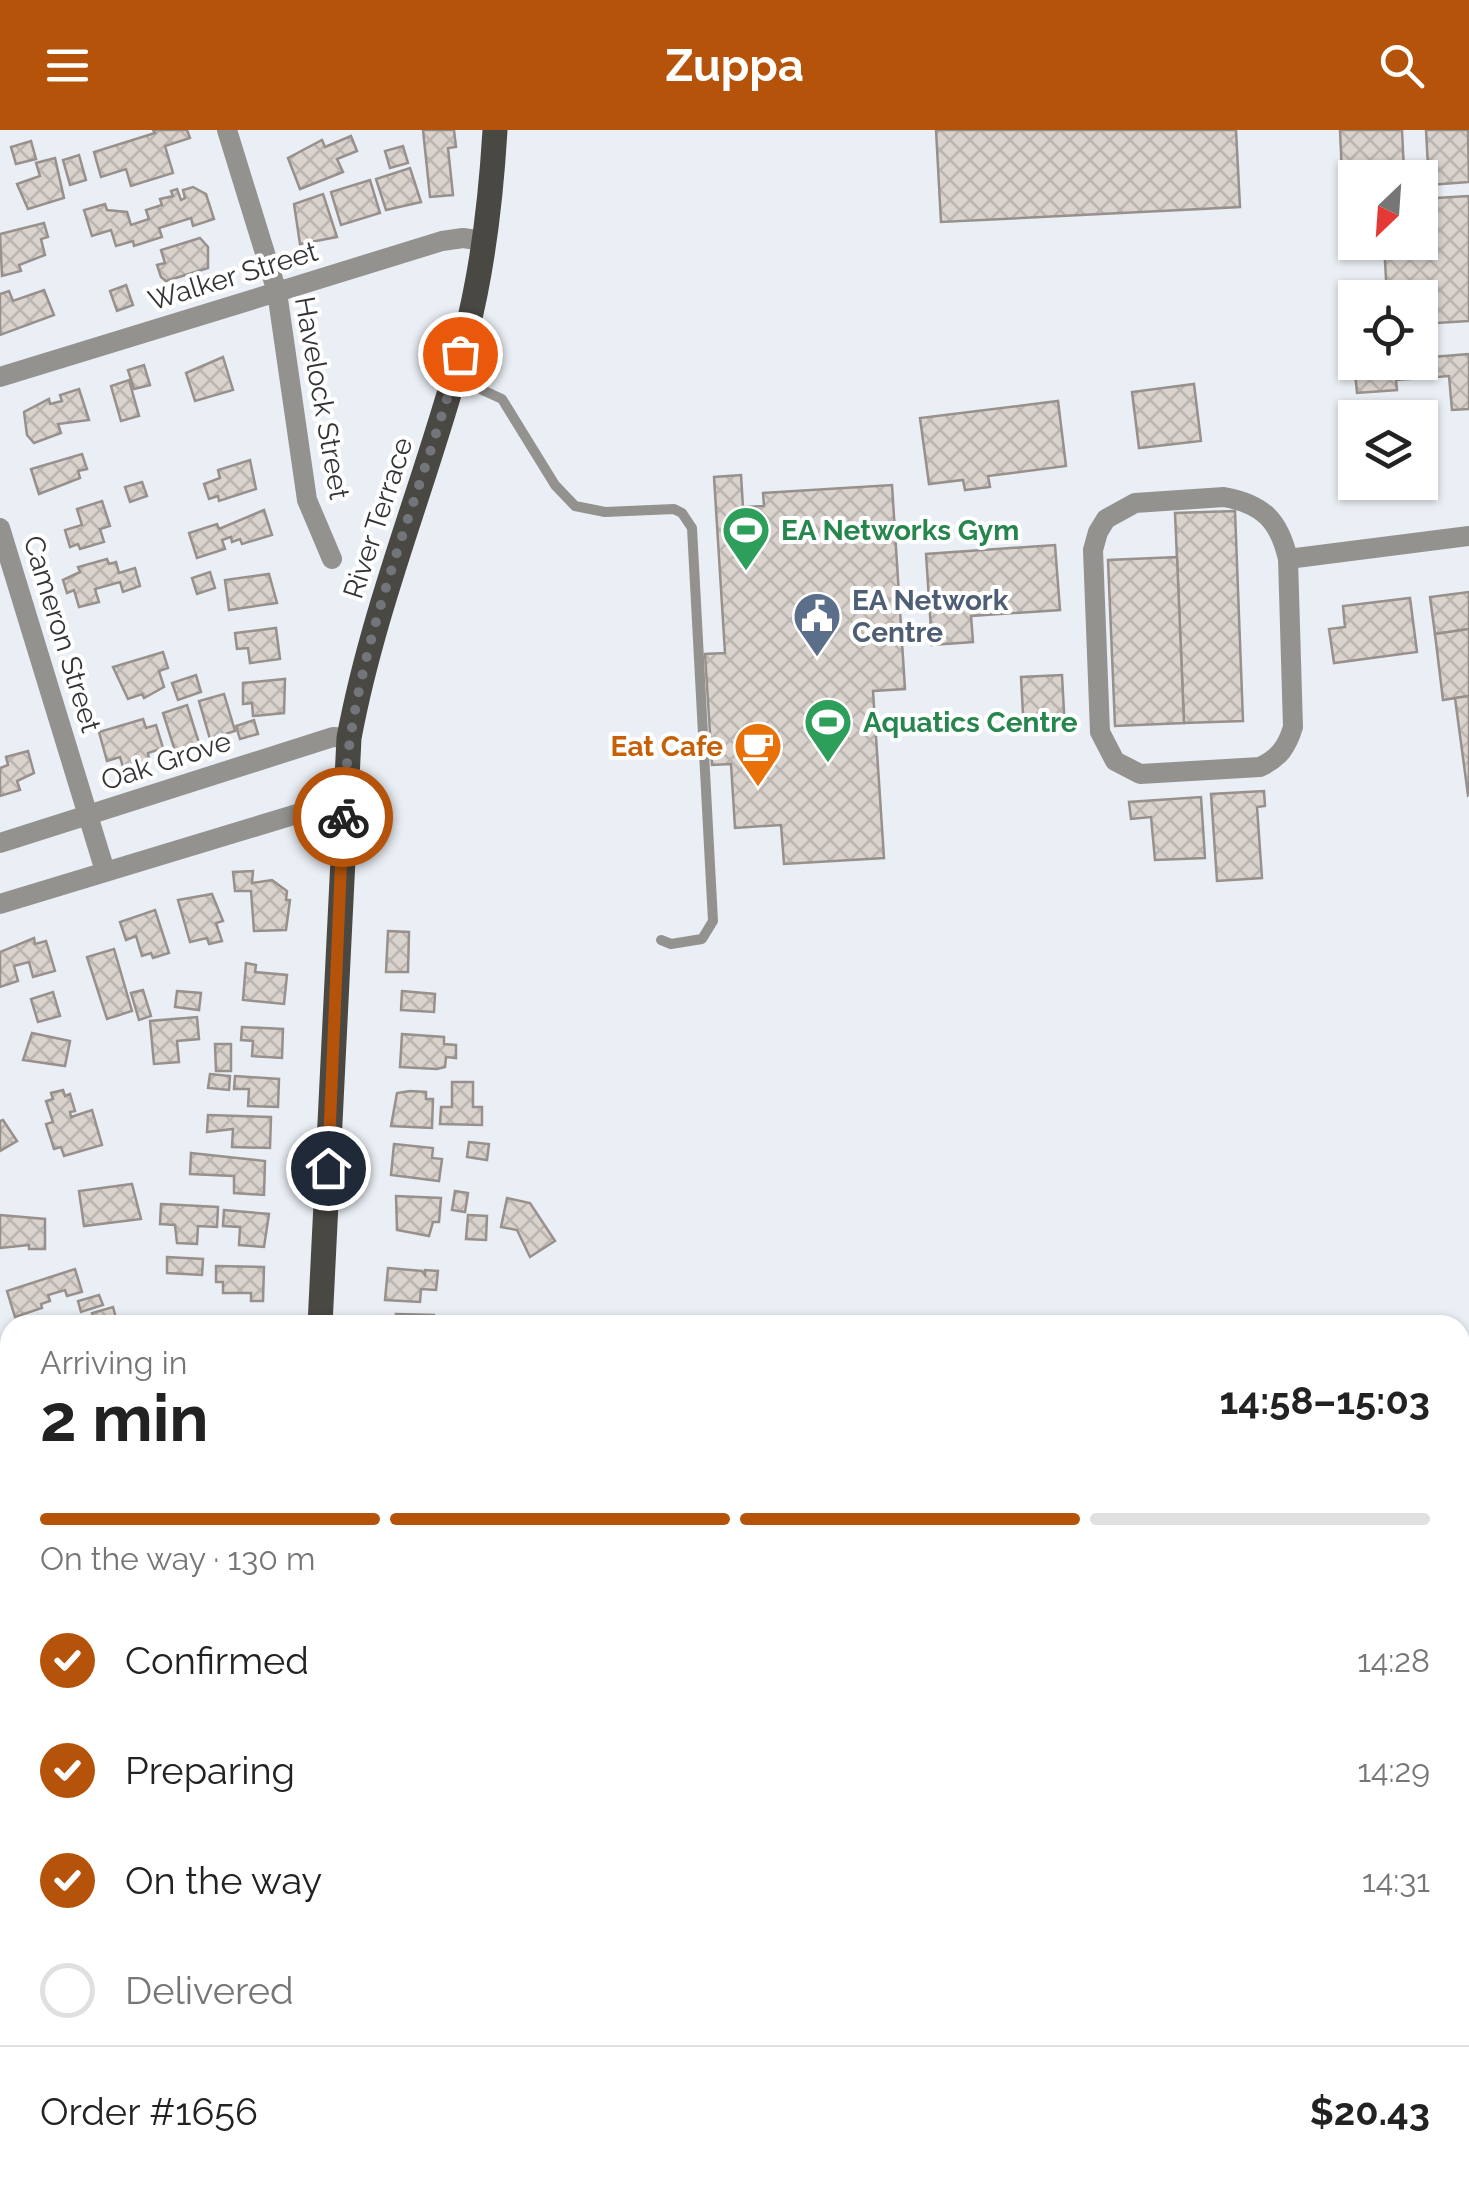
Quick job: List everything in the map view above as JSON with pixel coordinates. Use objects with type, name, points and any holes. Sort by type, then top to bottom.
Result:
[{"type":"main road","name":"River Terrace","points":[[320,1315],[349,738],[364,658],[454,377],[484,242],[494,130]]},
{"type":"street","name":"Havelock Street","points":[[227,130],[277,292],[307,500],[332,560]]},
{"type":"street","name":"Walker Street","points":[[0,377],[442,241],[463,238],[484,242]]},
{"type":"street","points":[[1224,497],[1245,501],[1274,520],[1288,560],[1293,727],[1283,751],[1273,761],[1246,770],[1151,774],[1115,762],[1100,732],[1092,550],[1106,519],[1135,503],[1224,497]]},
{"type":"street","name":"Cameron Street","points":[[0,528],[105,871]]},
{"type":"street","points":[[1288,560],[1469,536]]},
{"type":"street","name":"Oak Grove","points":[[0,842],[333,738],[349,738]]},
{"type":"street","points":[[0,904],[320,807],[344,806]]},
{"type":"lane","points":[[454,377],[502,399],[555,485],[574,506],[637,511],[674,509],[682,513],[692,528],[713,920],[702,939],[671,944],[660,940]]},
{"type":"building","points":[[153,130],[187,130],[190,138],[165,146],[173,173],[131,186],[126,169],[101,177],[94,152],[155,133]]},
{"type":"building","points":[[423,130],[454,130],[456,147],[448,148],[453,195],[430,197]]},
{"type":"building","points":[[936,130],[1236,130],[1240,207],[941,222]]},
{"type":"building","points":[[1340,130],[1402,130],[1403,160],[1341,160]]},
{"type":"building","points":[[1426,130],[1468,130],[1469,182],[1438,184],[1438,160],[1428,160]]},
{"type":"building","points":[[351,136],[357,151],[337,159],[343,172],[300,189],[288,158],[322,140],[325,147]]},
{"type":"building","points":[[31,141],[36,159],[16,164],[11,147]]},
{"type":"building","points":[[403,146],[408,163],[390,168],[385,151]]},
{"type":"building","points":[[79,155],[86,180],[70,185],[63,160]]},
{"type":"building","points":[[55,158],[64,198],[28,209],[17,184],[40,176],[36,163]]},
{"type":"building","points":[[410,168],[421,202],[386,210],[376,179]]},
{"type":"building","points":[[370,180],[380,213],[341,225],[331,192]]},
{"type":"building","points":[[193,187],[206,194],[214,219],[193,226],[191,218],[159,228],[162,237],[134,246],[133,241],[116,246],[111,230],[92,236],[84,210],[105,204],[107,210],[127,212],[131,225],[149,219],[146,210],[162,205],[160,199],[173,196],[171,191],[177,189],[181,200],[185,198],[183,190]]},
{"type":"building","points":[[323,194],[337,237],[300,244],[294,204]]},
{"type":"building","points":[[1469,196],[1469,321],[1438,323],[1438,280],[1386,280],[1385,260],[1438,260],[1438,198]]},
{"type":"building","points":[[44,223],[48,237],[41,239],[45,255],[19,265],[21,271],[2,276],[0,234]]},
{"type":"building","points":[[200,238],[208,247],[208,268],[166,281],[161,277],[157,265],[165,263],[161,250]]},
{"type":"building","points":[[126,285],[133,305],[117,311],[110,291]]},
{"type":"building","points":[[44,290],[54,315],[0,335],[0,294],[9,291],[13,301]]},
{"type":"building","points":[[1469,354],[1469,409],[1452,410],[1449,376],[1438,377],[1438,357]]},
{"type":"building","points":[[223,357],[233,390],[195,401],[186,373]]},
{"type":"building","points":[[144,365],[150,385],[134,389],[128,370]]},
{"type":"building","points":[[129,380],[139,416],[121,421],[111,386]]},
{"type":"building","points":[[1356,380],[1396,380],[1397,390],[1357,393]]},
{"type":"building","points":[[1194,384],[1201,441],[1139,448],[1132,392]]},
{"type":"building","points":[[79,389],[89,420],[58,424],[61,433],[34,443],[27,435],[24,412],[49,399],[50,404],[62,401],[60,395]]},
{"type":"building","points":[[1058,401],[1066,466],[988,476],[990,487],[965,490],[963,480],[929,484],[920,418]]},
{"type":"building","points":[[82,454],[87,469],[78,471],[80,478],[39,494],[31,469]]},
{"type":"building","points":[[250,460],[256,489],[219,501],[218,496],[209,499],[204,484],[220,478],[218,470]]},
{"type":"building","points":[[741,475],[743,507],[764,506],[763,493],[892,485],[905,689],[873,691],[884,858],[784,864],[781,825],[735,828],[731,764],[712,765],[705,654],[725,653],[714,477]]},
{"type":"building","points":[[142,482],[147,496],[130,502],[125,487]]},
{"type":"building","points":[[102,501],[110,526],[100,529],[104,542],[80,549],[78,544],[70,547],[65,530],[82,525],[77,509]]},
{"type":"building","points":[[264,510],[272,535],[242,544],[240,539],[232,542],[231,537],[222,540],[225,549],[197,558],[189,533],[217,524],[219,529]]},
{"type":"building","points":[[1235,511],[1243,721],[1184,723],[1175,513]]},
{"type":"building","points":[[1055,545],[1060,610],[971,616],[973,642],[932,645],[926,554]]},
{"type":"building","points":[[1177,557],[1184,723],[1115,726],[1108,560]]},
{"type":"building","points":[[107,559],[109,564],[116,562],[119,573],[135,568],[140,586],[123,592],[120,582],[95,589],[99,602],[79,607],[74,590],[67,593],[63,580],[80,572],[78,567]]},
{"type":"building","points":[[210,572],[215,588],[197,594],[192,578]]},
{"type":"building","points":[[269,574],[277,603],[229,610],[225,580]]},
{"type":"building","points":[[1469,592],[1469,629],[1435,634],[1430,597]]},
{"type":"building","points":[[1410,598],[1417,652],[1334,663],[1329,629],[1345,627],[1343,606]]},
{"type":"building","points":[[276,628],[280,659],[250,663],[248,648],[237,649],[235,633]]},
{"type":"building","points":[[1469,629],[1469,696],[1443,700],[1435,634]]},
{"type":"building","points":[[163,652],[168,668],[159,671],[164,687],[144,698],[142,694],[128,699],[113,667]]},
{"type":"building","points":[[196,675],[201,692],[178,700],[172,683]]},
{"type":"building","points":[[1062,675],[1065,730],[1024,733],[1021,677]]},
{"type":"building","points":[[285,679],[284,713],[253,716],[252,703],[243,704],[243,683]]},
{"type":"building","points":[[224,694],[235,731],[210,739],[199,701]]},
{"type":"building","points":[[1469,696],[1469,794],[1468,795],[1455,698]]},
{"type":"building","points":[[187,705],[199,743],[175,751],[163,713]]},
{"type":"building","points":[[143,719],[146,728],[156,725],[163,748],[148,753],[149,760],[123,767],[120,757],[107,761],[99,732]]},
{"type":"building","points":[[254,720],[258,734],[240,739],[236,726]]},
{"type":"building","points":[[28,751],[34,773],[17,781],[20,790],[0,796],[0,768],[8,765],[6,757]]},
{"type":"building","points":[[1264,791],[1265,806],[1257,807],[1262,878],[1217,881],[1211,794]]},
{"type":"building","points":[[1201,797],[1205,858],[1155,860],[1151,817],[1131,819],[1129,802]]},
{"type":"building","points":[[253,871],[252,883],[272,880],[287,891],[286,900],[290,900],[286,930],[254,931],[251,891],[235,891],[233,872]]},
{"type":"building","points":[[212,894],[223,921],[216,923],[222,941],[209,944],[207,938],[190,942],[178,900]]},
{"type":"building","points":[[155,910],[169,953],[153,958],[151,953],[142,956],[136,936],[126,940],[120,922]]},
{"type":"building","points":[[388,931],[409,932],[408,972],[386,972]]},
{"type":"building","points":[[34,938],[35,944],[46,941],[55,971],[33,977],[29,962],[14,966],[18,981],[0,987],[0,952]]},
{"type":"building","points":[[114,949],[132,1011],[107,1019],[87,957]]},
{"type":"building","points":[[246,963],[256,965],[255,972],[287,975],[284,1004],[243,1000]]},
{"type":"building","points":[[143,990],[151,1016],[139,1020],[131,993]]},
{"type":"building","points":[[177,991],[201,993],[199,1010],[175,1007]]},
{"type":"building","points":[[402,991],[435,994],[434,1012],[401,1010]]},
{"type":"building","points":[[53,992],[60,1016],[38,1022],[31,999]]},
{"type":"building","points":[[197,1017],[199,1039],[177,1041],[179,1062],[154,1064],[150,1021]]},
{"type":"building","points":[[242,1027],[283,1029],[282,1058],[252,1056],[253,1041],[241,1040]]},
{"type":"building","points":[[32,1033],[70,1041],[65,1066],[23,1060]]},
{"type":"building","points":[[402,1034],[444,1037],[444,1044],[456,1045],[456,1058],[446,1057],[445,1067],[437,1069],[400,1067]]},
{"type":"building","points":[[215,1044],[231,1044],[231,1071],[216,1071]]},
{"type":"building","points":[[210,1074],[230,1076],[229,1090],[208,1088]]},
{"type":"building","points":[[235,1076],[279,1079],[278,1107],[248,1106],[249,1089],[234,1089]]},
{"type":"building","points":[[452,1082],[473,1082],[473,1107],[482,1107],[482,1125],[440,1124],[441,1107],[452,1107]]},
{"type":"building","points":[[63,1090],[65,1096],[70,1094],[75,1111],[70,1112],[71,1117],[92,1110],[102,1145],[64,1156],[61,1147],[54,1149],[46,1124],[53,1122],[46,1101],[53,1099],[51,1093]]},
{"type":"building","points":[[426,1092],[426,1099],[433,1099],[432,1128],[391,1126],[397,1093]]},
{"type":"building","points":[[208,1115],[271,1117],[270,1148],[232,1147],[233,1129],[207,1132]]},
{"type":"building","points":[[0,1121],[17,1141],[0,1151]]},
{"type":"building","points":[[469,1142],[489,1144],[487,1160],[467,1157]]},
{"type":"building","points":[[394,1144],[433,1148],[432,1158],[442,1159],[439,1181],[391,1175]]},
{"type":"building","points":[[191,1153],[265,1161],[264,1195],[234,1193],[234,1176],[190,1174]]},
{"type":"building","points":[[132,1184],[141,1219],[84,1226],[79,1191]]},
{"type":"building","points":[[455,1191],[468,1193],[465,1212],[452,1210]]},
{"type":"building","points":[[396,1196],[441,1198],[439,1222],[433,1222],[429,1236],[397,1230]]},
{"type":"building","points":[[507,1198],[530,1203],[555,1241],[530,1257],[517,1230],[501,1227]]},
{"type":"building","points":[[161,1204],[218,1207],[217,1227],[198,1226],[197,1244],[177,1243],[175,1225],[160,1224]]},
{"type":"building","points":[[224,1210],[269,1214],[264,1247],[239,1245],[240,1227],[223,1226]]},
{"type":"building","points":[[0,1215],[45,1219],[45,1249],[29,1249],[29,1245],[0,1248]]},
{"type":"building","points":[[468,1215],[487,1216],[486,1240],[466,1239]]},
{"type":"building","points":[[167,1257],[203,1259],[202,1275],[167,1273]]},
{"type":"building","points":[[216,1266],[264,1267],[263,1301],[251,1301],[251,1293],[223,1293],[223,1282],[216,1282]]},
{"type":"building","points":[[388,1268],[422,1271],[425,1275],[425,1270],[438,1271],[436,1290],[421,1289],[420,1302],[385,1300]]},
{"type":"building","points":[[75,1269],[82,1292],[67,1296],[65,1290],[48,1295],[50,1301],[41,1304],[42,1308],[14,1315],[7,1291]]},
{"type":"building","points":[[99,1295],[103,1305],[81,1312],[78,1301]]},
{"type":"building","points":[[113,1307],[115,1315],[92,1315]]},
{"type":"way so far","points":[[343,817],[349,738],[364,658],[460,354]]},
{"type":"place","name":"EA Networks Gym","points":[[746,572]]},
{"type":"place","name":"EA Network Centre","points":[[817,658]]},
{"type":"place","name":"Aquatics Centre","points":[[828,764]]},
{"type":"place","name":"Eat Cafe","points":[[758,788]]},
{"type":"route","points":[[328,1168],[343,817]]}]
